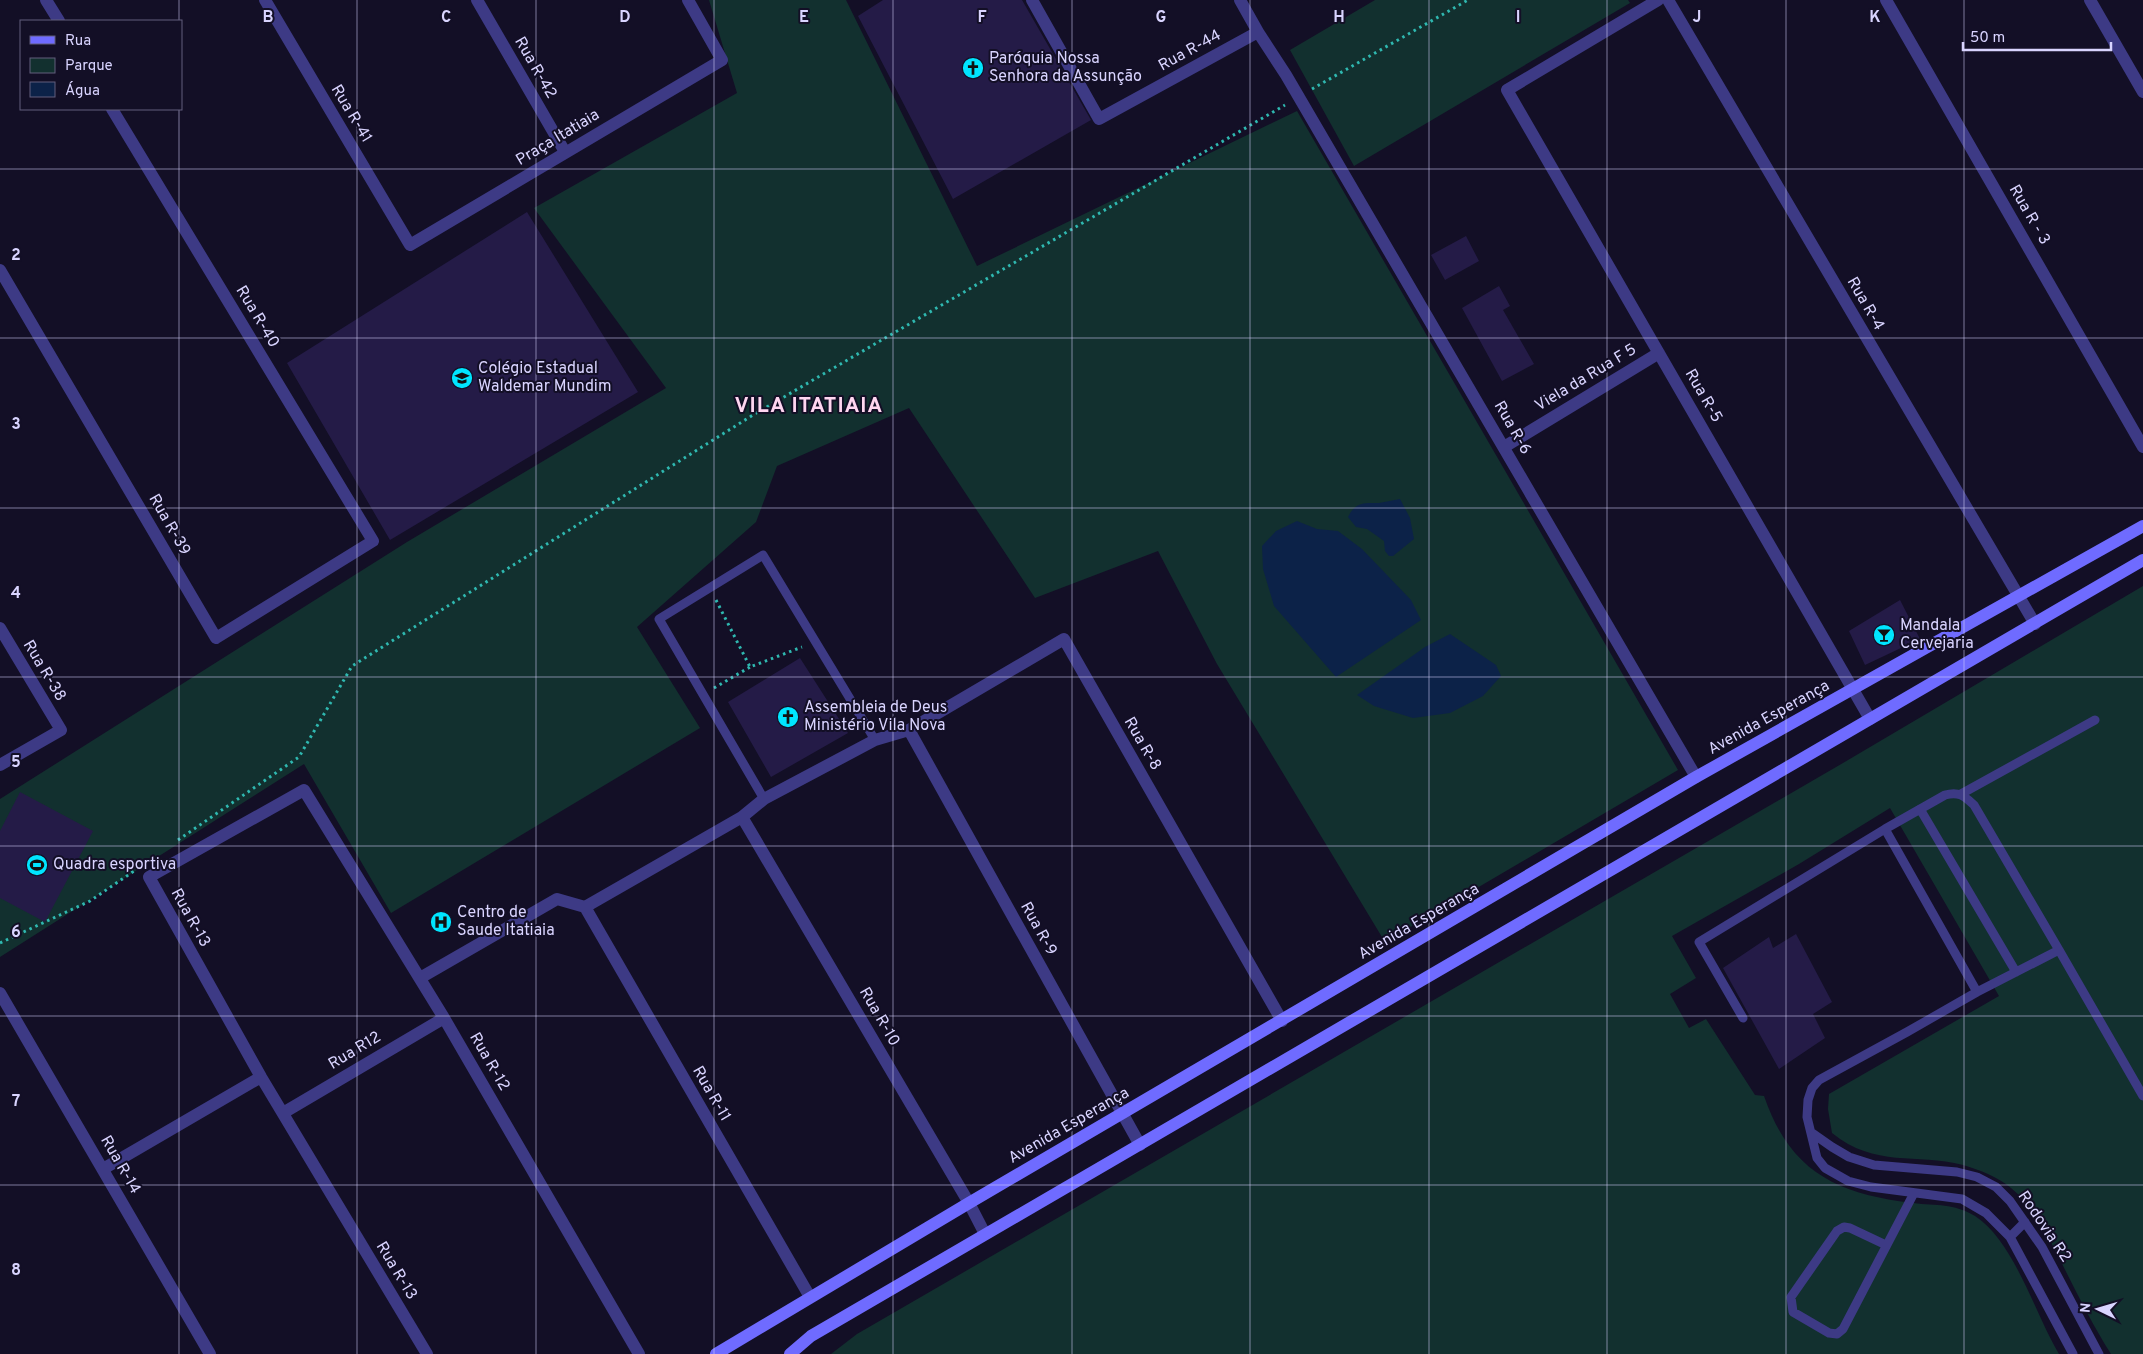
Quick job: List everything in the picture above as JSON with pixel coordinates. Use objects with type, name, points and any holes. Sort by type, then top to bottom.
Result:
[{"type":"main road","name":"Avenida Esperança","points":[[716,1354],[969,1203],[1696,778],[2143,526]]},
{"type":"main road","points":[[790,1354],[811,1336],[2143,560]]},
{"type":"street","points":[[46,0],[58,20]]},
{"type":"street","name":"Rua R-41","points":[[265,0],[410,245]]},
{"type":"street","name":"Rua R-42","points":[[477,0],[565,152]]},
{"type":"street","name":"Praça Itatiaia","points":[[410,245],[722,60],[688,0]]},
{"type":"street","name":"Rua R-44","points":[[1032,0],[1100,119],[1258,32]]},
{"type":"street","name":"Rua R-6","points":[[1240,0],[1299,96],[1696,778]]},
{"type":"street","name":"Rua R-5","points":[[1658,0],[1507,90],[1870,719]]},
{"type":"street","name":"Rua R-4","points":[[1668,0],[2035,624]]},
{"type":"street","name":"Rua R - 3","points":[[1886,0],[2143,447]]},
{"type":"street","points":[[2090,0],[2143,92]]},
{"type":"street","name":"Rua R-40","points":[[113,110],[373,541]]},
{"type":"street","name":"Rua R-39","points":[[0,270],[216,638],[373,541]]},
{"type":"street","name":"Viela da Rua F 5","points":[[1504,447],[1659,353]]},
{"type":"street","name":"Rua R-38","points":[[0,628],[60,730],[0,765]]},
{"type":"street","name":"Rua R-8","points":[[908,730],[1064,639],[1282,1021]]},
{"type":"street","points":[[420,978],[557,899],[585,907],[742,817],[764,799],[875,740],[908,730]]},
{"type":"street","name":"Rua R-9","points":[[908,730],[1140,1145]]},
{"type":"street","name":"Rua R-12","points":[[304,790],[444,1018],[639,1354]]},
{"type":"street","name":"Rua R-13","points":[[304,790],[149,877],[262,1077],[426,1354]]},
{"type":"street","name":"Rua R-10","points":[[742,817],[969,1203],[985,1234]]},
{"type":"street","name":"Rua R-11","points":[[585,907],[810,1297]]},
{"type":"street","name":"Rua R-14","points":[[0,993],[210,1354]]},
{"type":"street","name":"Rua R12","points":[[283,1113],[444,1018]]},
{"type":"street","points":[[103,1168],[262,1077]]},
{"type":"lane","points":[[764,799],[660,619],[763,555],[875,740]]},
{"type":"lane","points":[[1961,794],[2095,720]]},
{"type":"lane","points":[[1743,1018],[1699,942],[1885,829],[1945,795],[1954,792],[1961,794],[1974,805],[2143,1096]]},
{"type":"lane","points":[[1920,809],[2016,972]]},
{"type":"lane","points":[[1885,829],[1977,992]]},
{"type":"lane","name":"Rodovia R2","points":[[2059,950],[1977,992],[1819,1080],[1812,1088],[1808,1100],[1807,1117],[1817,1158],[1825,1168],[1848,1181],[1871,1187],[1962,1199],[1986,1213],[2010,1238],[2073,1354]]},
{"type":"lane","name":"Rodovia R2","points":[[1812,1132],[1832,1148],[1849,1157],[1874,1165],[1957,1172],[1977,1177],[1996,1187],[2010,1201],[2051,1264],[2098,1354]]},
{"type":"lane","points":[[1886,1245],[1850,1228],[1844,1227],[1837,1231],[1791,1297],[1793,1312],[1829,1333],[1837,1334],[1843,1329],[1914,1193]]},
{"type":"lane","points":[[2010,1238],[2025,1222]]},
{"type":"path","points":[[170,846],[299,757],[352,666],[753,415],[1299,96],[1468,0]]},
{"type":"path","points":[[710,588],[750,667]]},
{"type":"path","points":[[703,694],[750,667],[816,642]]},
{"type":"path","points":[[0,943],[90,901],[138,868]]},
{"type":"green space","points":[[709,0],[846,0],[977,266],[1297,111],[1678,770],[1385,942],[1217,664],[1158,551],[1035,598],[909,408],[777,466],[756,522],[637,627],[700,728],[391,913],[304,764],[0,957],[0,799],[407,542],[666,388],[534,208],[737,93]]},
{"type":"green space","points":[[1375,0],[1628,0],[1630,3],[1354,166],[1290,50]]},
{"type":"green space","points":[[2143,586],[2143,1354],[2111,1354],[2041,1225],[2025,1201],[2006,1184],[1988,1174],[1963,1165],[1896,1158],[1864,1151],[1848,1144],[1832,1133],[1828,1109],[1829,1094],[1999,996],[1890,808],[1799,864],[1672,936],[1696,978],[1670,994],[1689,1028],[1706,1019],[1755,1095],[1764,1096],[1775,1122],[1788,1144],[1803,1161],[1820,1175],[1839,1185],[1861,1193],[1886,1199],[1959,1209],[1975,1216],[1989,1227],[2001,1242],[2023,1279],[2059,1354],[831,1354],[857,1334],[1843,763]]},
{"type":"water","points":[[1400,499],[1410,518],[1414,539],[1393,556],[1389,556],[1385,551],[1384,541],[1367,529],[1356,527],[1348,517],[1354,508],[1361,504]]},
{"type":"water","points":[[1297,521],[1317,529],[1338,531],[1362,549],[1411,600],[1421,620],[1336,677],[1274,606],[1263,569],[1262,546],[1276,531]]},
{"type":"water","points":[[1450,634],[1496,665],[1501,676],[1483,696],[1450,713],[1413,718],[1374,706],[1357,695],[1425,647]]},
{"type":"building","name":"Paróquia Nossa Senhora da Assunção","points":[[883,0],[1022,0],[1091,120],[953,199],[858,16]]},
{"type":"building","name":"Colégio Estadual Waldemar Mundim","points":[[527,212],[638,392],[390,540],[287,363]]},
{"type":"building","points":[[1466,236],[1479,261],[1445,280],[1431,255]]},
{"type":"building","points":[[1499,286],[1510,306],[1503,310],[1534,364],[1502,381],[1462,308]]},
{"type":"building","name":"Mandala Cervejaria","points":[[1900,600],[1920,639],[1865,665],[1849,631]]},
{"type":"building","name":"Assembleia de Deus Ministério Vila Nova","points":[[800,658],[848,733],[771,777],[728,702]]},
{"type":"building","name":"Quadra esportiva","points":[[20,792],[93,831],[45,922],[0,898],[0,831]]},
{"type":"building","points":[[1796,934],[1832,1002],[1813,1014],[1825,1038],[1779,1069],[1723,968],[1769,937],[1773,948]]},
{"type":"place","name":"Paróquia Nossa Senhora da Assunção","points":[[973,68]]},
{"type":"place","name":"Colégio Estadual Waldemar Mundim","points":[[462,378]]},
{"type":"place","name":"Mandala Cervejaria","points":[[1884,635]]},
{"type":"place","name":"Assembleia de Deus Ministério Vila Nova","points":[[788,717]]},
{"type":"place","name":"Quadra esportiva","points":[[37,865]]},
{"type":"place","name":"Centro de Saude Itatiaia","points":[[441,922]]},
{"type":"district","name":"VILA ITATIAIA","points":[[809,406]]}]
